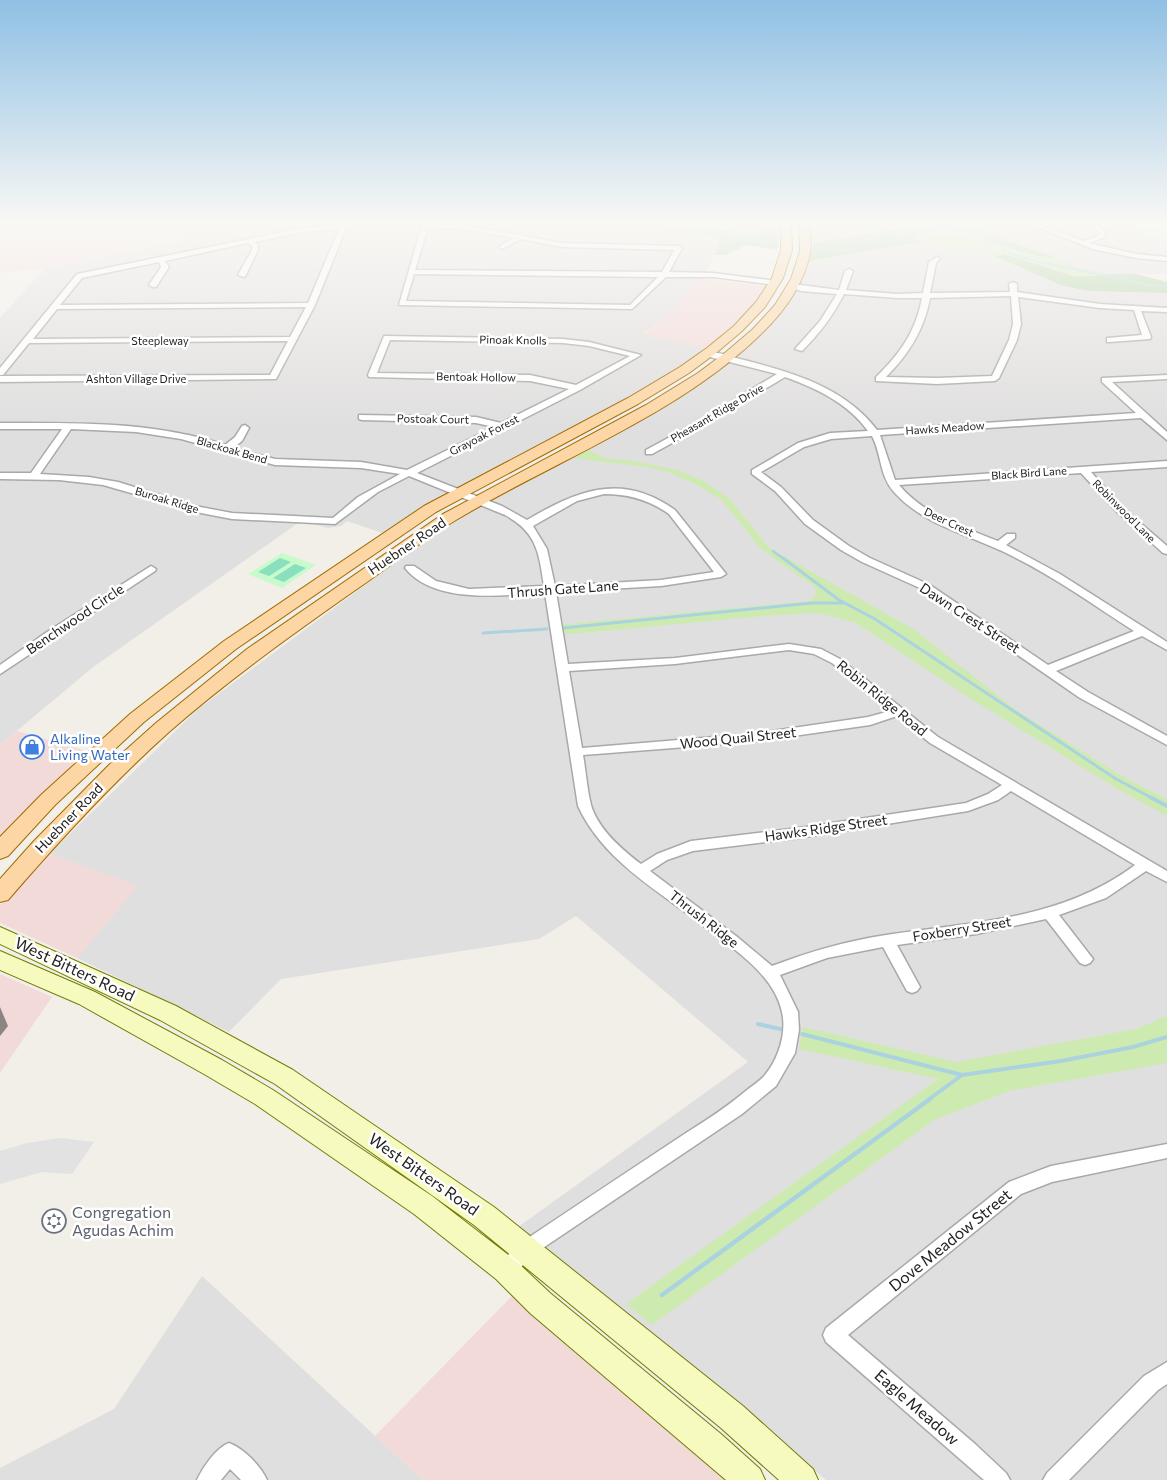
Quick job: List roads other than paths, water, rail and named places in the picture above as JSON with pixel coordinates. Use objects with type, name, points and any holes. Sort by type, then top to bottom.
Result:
[{"type":"main road","name":"Huebner Road","points":[[0,851],[48,800],[86,764],[230,645],[430,509],[654,389],[709,354],[734,333],[758,308],[768,290]]},
{"type":"main road","name":"Huebner Road","points":[[0,894],[42,846],[116,770],[177,716],[254,653],[450,517],[680,391],[728,358],[777,310],[791,290]]},
{"type":"main road","points":[[154,706],[177,716]]},
{"type":"main road","name":"West Bitters Road","points":[[0,935],[168,1013],[284,1077],[484,1216],[515,1260],[540,1303],[710,1444],[749,1480]]},
{"type":"main road","name":"West Bitters Road","points":[[0,960],[87,998],[264,1097],[423,1205],[515,1260],[725,1411],[802,1480]]},
{"type":"main road","points":[[147,1030],[168,1013]]},
{"type":"street","points":[[0,374],[69,290]]},
{"type":"street","points":[[293,339],[317,290]]},
{"type":"street","points":[[406,290],[402,303],[632,307],[649,290]]},
{"type":"street","points":[[815,290],[898,296],[1015,294],[1083,304],[1167,310]]},
{"type":"street","points":[[927,290],[920,324],[913,337],[889,370],[879,379],[937,382],[995,378],[1013,340],[1017,324],[1014,290]]},
{"type":"street","points":[[799,348],[812,337],[831,312],[841,292]]},
{"type":"street","points":[[55,307],[311,305]]},
{"type":"street","points":[[1110,340],[1147,337],[1137,309]]},
{"type":"street","name":"Pinoak Knolls","points":[[372,375],[387,338],[563,341],[589,344],[637,355]]},
{"type":"street","name":"Steepleway","points":[[26,341],[293,339]]},
{"type":"street","name":"Ashton Village Drive","points":[[0,379],[272,377],[293,339]]},
{"type":"street","name":"Deer Crest","points":[[709,354],[784,374],[806,382],[837,398],[861,417],[874,433],[881,448],[885,469],[892,483],[907,499],[928,514],[1022,556],[1167,647]]},
{"type":"street","name":"Grayoak Forest","points":[[335,522],[361,499],[577,388],[637,355]]},
{"type":"street","name":"Pheasant Ridge Drive","points":[[649,452],[711,418],[784,374]]},
{"type":"street","name":"Bentoak Hollow","points":[[372,375],[530,378],[577,388]]},
{"type":"street","points":[[1167,377],[1105,380],[1167,437]]},
{"type":"street","name":"Hawks Meadow","points":[[755,472],[815,440],[838,435],[1144,415]]},
{"type":"street","name":"Postoak Court","points":[[362,418],[476,420],[503,426]]},
{"type":"street","name":"Blackoak Bend","points":[[0,426],[108,427],[162,433],[227,448],[249,456],[275,462],[304,465],[371,465],[409,473],[461,492]]},
{"type":"street","points":[[34,476],[68,426]]},
{"type":"street","points":[[1156,426],[1167,426]]},
{"type":"street","points":[[227,448],[240,439],[245,428]]},
{"type":"street","name":"Black Bird Lane","points":[[892,483],[1167,464]]},
{"type":"street","name":"Robinwood Lane","points":[[1083,469],[1121,511],[1167,552]]},
{"type":"street","name":"Dawn Crest Street","points":[[755,472],[778,489],[825,536],[866,560],[926,586],[1084,695],[1167,741]]},
{"type":"street","name":"Buroak Ridge","points":[[0,476],[94,480],[127,487],[172,503],[219,514],[277,520],[335,522]]},
{"type":"street","points":[[85,488],[94,480]]},
{"type":"street","name":"Thrush Gate Lane","points":[[410,568],[420,578],[465,592],[491,593],[661,583],[721,574],[672,512],[663,505],[640,494],[617,491],[583,495],[526,525]]},
{"type":"street","name":"Thrush Ridge","points":[[461,492],[517,518],[526,525],[542,547],[584,806],[594,827],[611,847],[770,973],[787,1002],[791,1030],[787,1053],[770,1081],[736,1109],[515,1260]]},
{"type":"street","points":[[1000,545],[1011,536]]},
{"type":"street","name":"Benchwood Circle","points":[[0,670],[51,634],[151,569]]},
{"type":"street","points":[[1047,670],[1143,632]]},
{"type":"street","name":"Robin Ridge Road","points":[[562,668],[675,661],[789,647],[816,651],[836,661],[934,740],[1167,877]]},
{"type":"street","name":"Wood Quail Street","points":[[576,752],[751,738],[870,721],[898,712]]},
{"type":"street","name":"Hawks Ridge Street","points":[[640,870],[662,857],[692,846],[799,834],[968,807],[994,798],[1010,786]]},
{"type":"street","name":"Foxberry Street","points":[[770,973],[818,955],[887,940],[1018,920],[1049,913],[1103,894],[1145,864]]},
{"type":"street","points":[[1049,913],[1085,959]]},
{"type":"street","points":[[887,940],[912,987]]},
{"type":"street","name":"Dove Meadow Street","points":[[833,1335],[1015,1188],[1051,1174],[1167,1151]]},
{"type":"street","name":"Eagle Meadow","points":[[833,1335],[999,1480]]},
{"type":"street","points":[[1054,1480],[1151,1383],[1167,1372]]},
{"type":"street","points":[[208,1480],[228,1453],[256,1480]]},
{"type":"waterway","points":[[773,551],[785,560]]},
{"type":"waterway","points":[[783,558],[839,600],[875,619],[1116,779],[1152,798]]},
{"type":"waterway","points":[[563,628],[812,603],[844,603]]},
{"type":"waterway","points":[[483,633],[547,629]]},
{"type":"waterway","points":[[1150,797],[1167,806]]},
{"type":"waterway","points":[[758,1024],[780,1029]]},
{"type":"waterway","points":[[802,1034],[962,1075]]},
{"type":"waterway","points":[[962,1075],[1061,1061],[1133,1047],[1167,1037]]},
{"type":"waterway","points":[[928,1100],[962,1075]]},
{"type":"waterway","points":[[662,1295],[930,1099]]},
{"type":"place","name":"Alkaline Living Water","points":[[32,747]]},
{"type":"place","name":"Congregation Agudas Achim","points":[[54,1221]]}]
